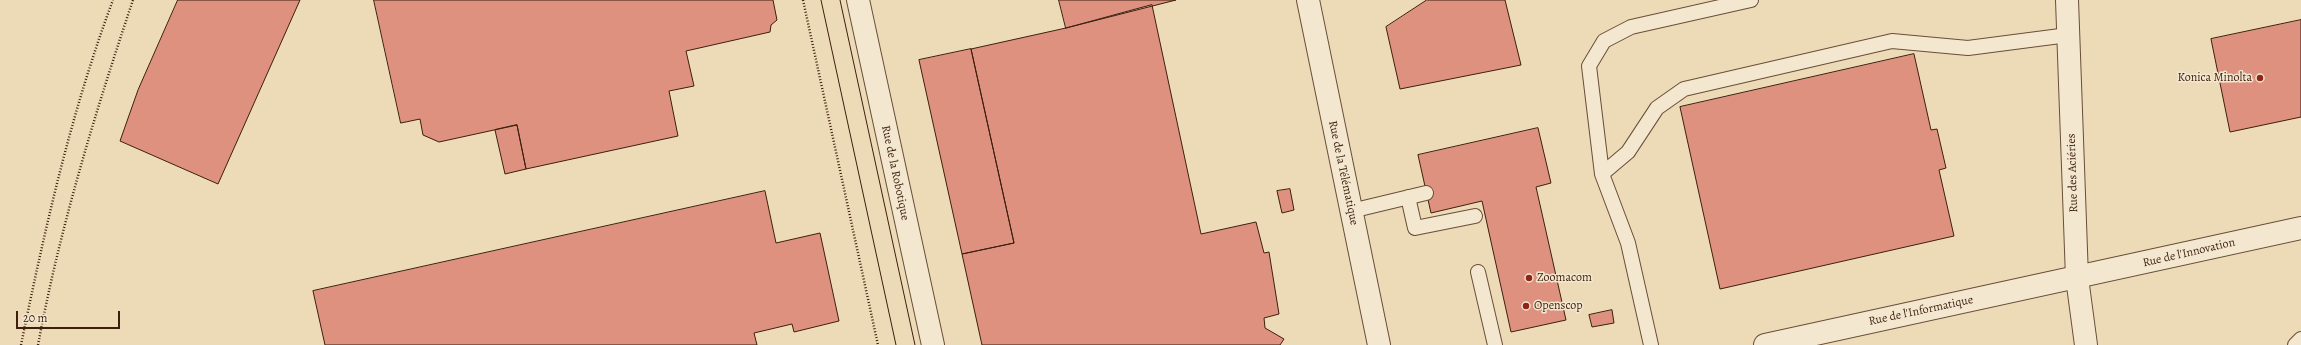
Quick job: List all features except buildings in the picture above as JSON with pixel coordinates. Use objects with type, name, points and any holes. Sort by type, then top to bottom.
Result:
[{"type":"street","name":"Rue de la Robotique","points":[[858,0],[933,345]]},
{"type":"street","name":"Rue de la Télématique","points":[[1308,0],[1379,345]]},
{"type":"street","name":"Rue des Aciéries","points":[[2067,0],[2077,278],[2086,345]]},
{"type":"street","name":"Rue de l'Innovation","points":[[2077,278],[2301,228]]},
{"type":"street","name":"Rue de l'Informatique","points":[[1765,345],[2077,278]]},
{"type":"lane","points":[[1651,345],[1628,243],[1602,174],[1589,66],[1604,41],[1632,27],[1751,0]]},
{"type":"lane","points":[[1602,174],[1628,152],[1657,108],[1684,89],[1892,41],[1968,48],[2068,35]]},
{"type":"lane","points":[[1351,211],[1426,193]]},
{"type":"lane","points":[[1408,197],[1415,228],[1475,216]]},
{"type":"lane","points":[[1478,272],[1495,345]]},
{"type":"lane","points":[[2295,345],[2301,339]]},
{"type":"path","points":[[20,345],[42,240],[70,132],[95,50],[113,0]]},
{"type":"path","points":[[38,345],[48,293],[88,136],[134,0]]},
{"type":"path","points":[[803,0],[878,345]]},
{"type":"tram line","points":[[821,0],[896,345]]},
{"type":"tram line","points":[[840,0],[915,345]]},
{"type":"place","name":"Konica Minolta","points":[[2260,78]]},
{"type":"place","name":"Zoomacom","points":[[1529,278]]},
{"type":"place","name":"Openscop","points":[[1526,306]]}]
